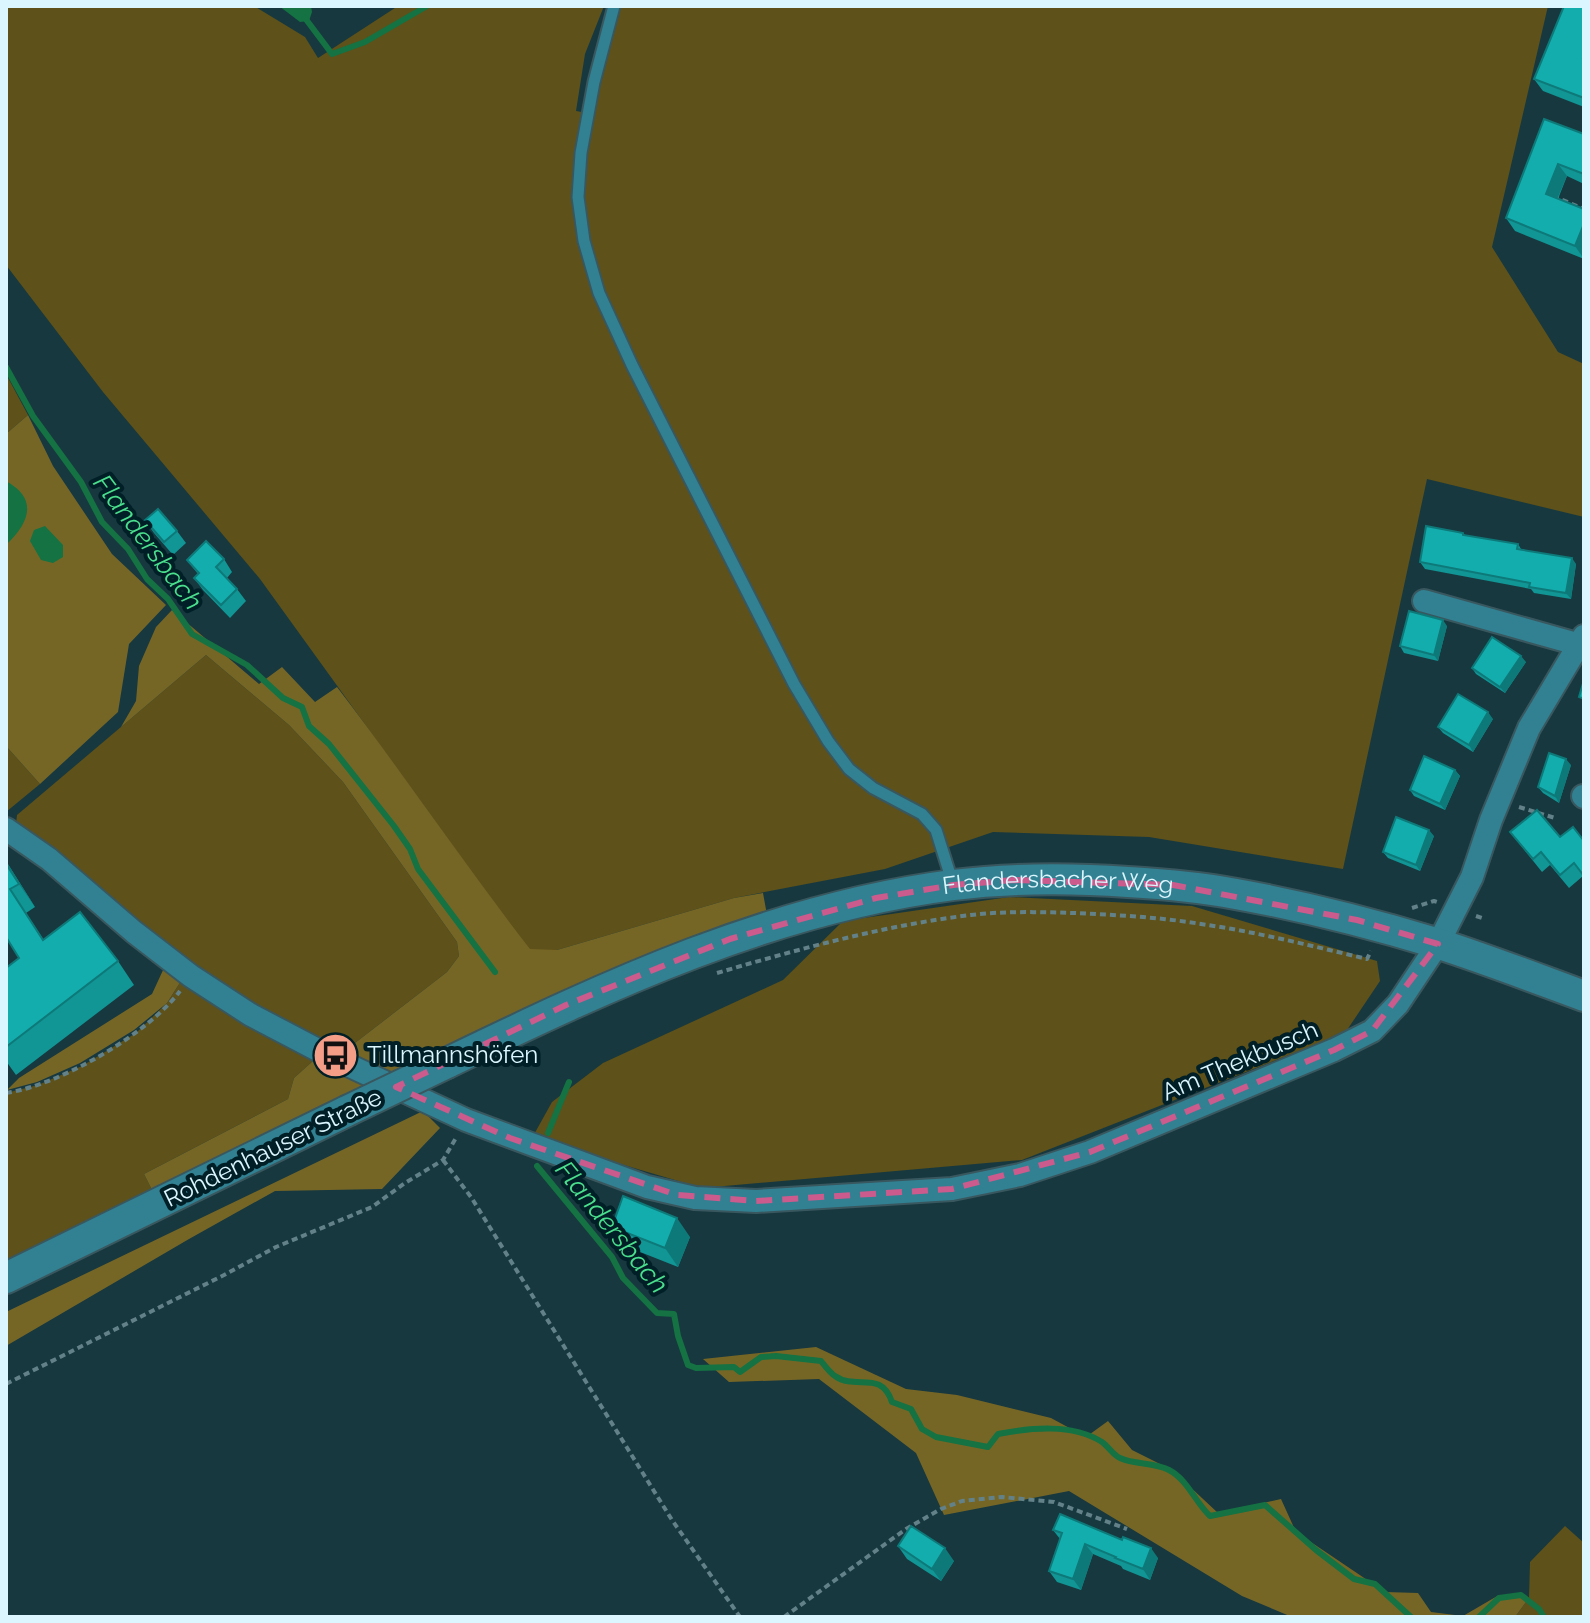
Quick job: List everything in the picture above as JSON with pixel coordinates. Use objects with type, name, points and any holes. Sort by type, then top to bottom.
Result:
[{"type":"main road","name":"Flandersbacher Weg","points":[[539,1018],[730,939],[802,917],[876,898],[953,885],[1014,880],[1098,880],[1173,885],[1236,894],[1380,927],[1438,944],[1584,996]]},
{"type":"main road","name":"Rohdenhauser Straße","points":[[6,1278],[539,1018]]},
{"type":"street","name":"Am Thekbusch","points":[[466,1120],[647,1187],[695,1198],[756,1201],[952,1189],[1020,1175],[1090,1152],[1334,1050],[1372,1031],[1398,1004],[1438,944],[1472,877],[1491,820],[1529,728],[1582,642],[1424,601]]},
{"type":"street","points":[[6,829],[49,859],[191,976],[251,1015],[335,1059],[466,1120]]},
{"type":"lane","points":[[614,6],[594,82],[581,153],[578,197],[584,241],[599,293],[632,365],[794,684],[828,741],[849,769],[873,788],[922,814],[936,830],[953,885]]},
{"type":"path","points":[[1541,191],[1584,209]]},
{"type":"path","points":[[1523,808],[1555,818]]},
{"type":"path","points":[[705,977],[881,931],[972,914],[1049,912],[1123,915],[1201,924],[1367,959],[1389,905],[1415,909],[1434,901],[1456,909]]},
{"type":"path","points":[[6,1093],[38,1085],[82,1066],[136,1033],[169,1005],[191,976]]},
{"type":"path","points":[[6,1384],[276,1247],[372,1207],[443,1160],[466,1120]]},
{"type":"path","points":[[443,1160],[471,1197],[672,1520],[740,1617]]},
{"type":"path","points":[[784,1617],[906,1529],[962,1501],[1002,1497],[1054,1502],[1127,1529]]},
{"type":"highlighted area","points":[[1014,880],[1173,885],[1357,920],[1438,944],[1372,1031],[1334,1050],[1090,1152],[952,1189],[756,1201],[677,1195],[510,1138],[396,1087],[566,1005],[730,939],[876,898],[953,885]]},
{"type":"shaded area","points":[[6,6],[254,6],[305,37],[318,58],[398,6],[604,6],[585,54],[576,111],[593,114],[621,6],[1548,6],[1492,247],[1558,352],[1584,364],[1584,517],[1427,479],[1343,869],[1149,837],[993,832],[885,869],[734,898],[557,950],[530,950],[260,579],[103,392],[6,265]]},
{"type":"shaded area","points":[[279,6],[311,6],[309,21],[300,22]]},
{"type":"shaded area","points":[[6,374],[28,415],[6,434]]},
{"type":"shaded area","points":[[28,415],[53,466],[112,554],[166,605],[129,644],[118,712],[40,784],[6,746],[6,434]]},
{"type":"shaded area","points":[[6,481],[23,496],[27,512],[20,528],[6,545]]},
{"type":"shaded area","points":[[45,526],[63,545],[63,557],[53,563],[41,560],[30,541],[34,530]]},
{"type":"shaded area","points":[[172,610],[259,684],[282,667],[315,702],[337,687],[530,949],[557,950],[734,898],[763,893],[767,915],[388,1076],[342,1053],[447,972],[459,956],[457,942],[343,782],[289,725],[206,655],[121,727],[136,701],[139,666],[156,627]]},
{"type":"shaded area","points":[[206,655],[289,725],[343,782],[457,942],[459,956],[447,972],[342,1053],[196,971],[16,824],[17,815]]},
{"type":"shaded area","points":[[6,746],[40,784],[6,812]]},
{"type":"shaded area","points":[[1009,897],[1192,906],[1377,961],[1380,981],[1345,1033],[1022,1160],[702,1188],[532,1138],[552,1102],[603,1063],[783,980],[843,921]]},
{"type":"shaded area","points":[[164,968],[181,981],[167,1003],[134,1030],[80,1063],[37,1082],[7,1090],[19,1078],[152,994]]},
{"type":"shaded area","points":[[181,981],[314,1060],[294,1078],[288,1099],[144,1174],[153,1192],[6,1265],[6,1093],[38,1085],[82,1066],[136,1033],[167,1003]]},
{"type":"shaded area","points":[[314,1060],[365,1085],[153,1192],[144,1174],[288,1099],[294,1078]]},
{"type":"shaded area","points":[[423,1111],[440,1128],[382,1189],[275,1191],[6,1346],[6,1312]]},
{"type":"shaded area","points":[[816,1347],[906,1389],[957,1395],[1051,1418],[1086,1437],[1108,1421],[1132,1450],[1172,1470],[1218,1513],[1281,1499],[1296,1532],[1385,1592],[1418,1593],[1431,1612],[1463,1616],[1499,1595],[1529,1598],[1515,1617],[1292,1617],[1242,1596],[1069,1491],[944,1515],[916,1453],[819,1379],[729,1382],[703,1359]]},
{"type":"shaded area","points":[[1565,1526],[1584,1543],[1584,1617],[1515,1617],[1529,1598],[1530,1562]]},
{"type":"building","points":[[1564,6],[1584,6],[1584,98],[1534,79]]},
{"type":"building","points":[[1544,119],[1584,134],[1584,174],[1558,164],[1546,194],[1584,209],[1584,224],[1575,246],[1506,218]]},
{"type":"building","points":[[158,509],[177,531],[164,542],[145,520]]},
{"type":"building","points":[[1426,526],[1518,544],[1517,549],[1572,558],[1566,593],[1420,562]]},
{"type":"building","points":[[206,541],[224,559],[216,567],[237,589],[221,605],[194,578],[199,573],[187,560]]},
{"type":"building","points":[[1409,611],[1443,620],[1434,655],[1400,646]]},
{"type":"building","points":[[1492,637],[1521,656],[1500,687],[1472,668]]},
{"type":"building","points":[[1584,680],[1584,699],[1579,697]]},
{"type":"building","points":[[1458,694],[1488,712],[1469,745],[1438,727]]},
{"type":"building","points":[[1549,753],[1566,759],[1555,796],[1538,787]]},
{"type":"building","points":[[1424,756],[1455,770],[1440,804],[1410,790]]},
{"type":"building","points":[[1537,810],[1560,837],[1573,827],[1584,841],[1584,876],[1574,863],[1560,875],[1541,852],[1533,859],[1510,832]]},
{"type":"building","points":[[1396,817],[1429,830],[1416,865],[1383,852]]},
{"type":"building","points":[[6,864],[19,884],[10,889],[43,940],[80,912],[118,961],[6,1047],[6,968],[19,958],[6,937]]},
{"type":"building","points":[[623,1196],[677,1218],[665,1248],[612,1227]]},
{"type":"building","points":[[1060,1514],[1122,1540],[1123,1537],[1151,1548],[1143,1569],[1085,1544],[1073,1579],[1049,1571],[1062,1533],[1053,1530]]},
{"type":"building","points":[[911,1526],[945,1548],[932,1569],[898,1546]]},
{"type":"waterway","points":[[305,18],[332,54],[365,42],[427,6]]},
{"type":"waterway","name":"Flandersbach","points":[[6,367],[33,416],[81,482],[102,522],[128,549],[147,579],[168,599],[192,634],[247,665],[283,698],[302,707],[309,726],[329,744],[394,826],[410,849],[418,869],[495,972]]},
{"type":"waterway","name":"Flandersbach","points":[[548,1133],[569,1082]]},
{"type":"waterway","name":"Flandersbach","points":[[537,1166],[612,1257],[623,1278],[657,1313],[674,1314],[688,1365],[696,1368],[734,1367],[740,1372],[761,1357],[821,1361],[831,1373],[843,1380],[881,1386],[892,1402],[911,1409],[922,1429],[936,1437],[988,1447],[998,1434],[1024,1430],[1064,1430],[1090,1436],[1120,1458],[1163,1467],[1176,1474],[1210,1516],[1265,1505],[1316,1550],[1354,1579],[1375,1584],[1411,1617]]},
{"type":"waterway","name":"Flandersbach","points":[[1479,1617],[1499,1598],[1521,1595],[1544,1617]]},
{"type":"place","name":"Tillmannshöfen","points":[[336,1055]]}]
